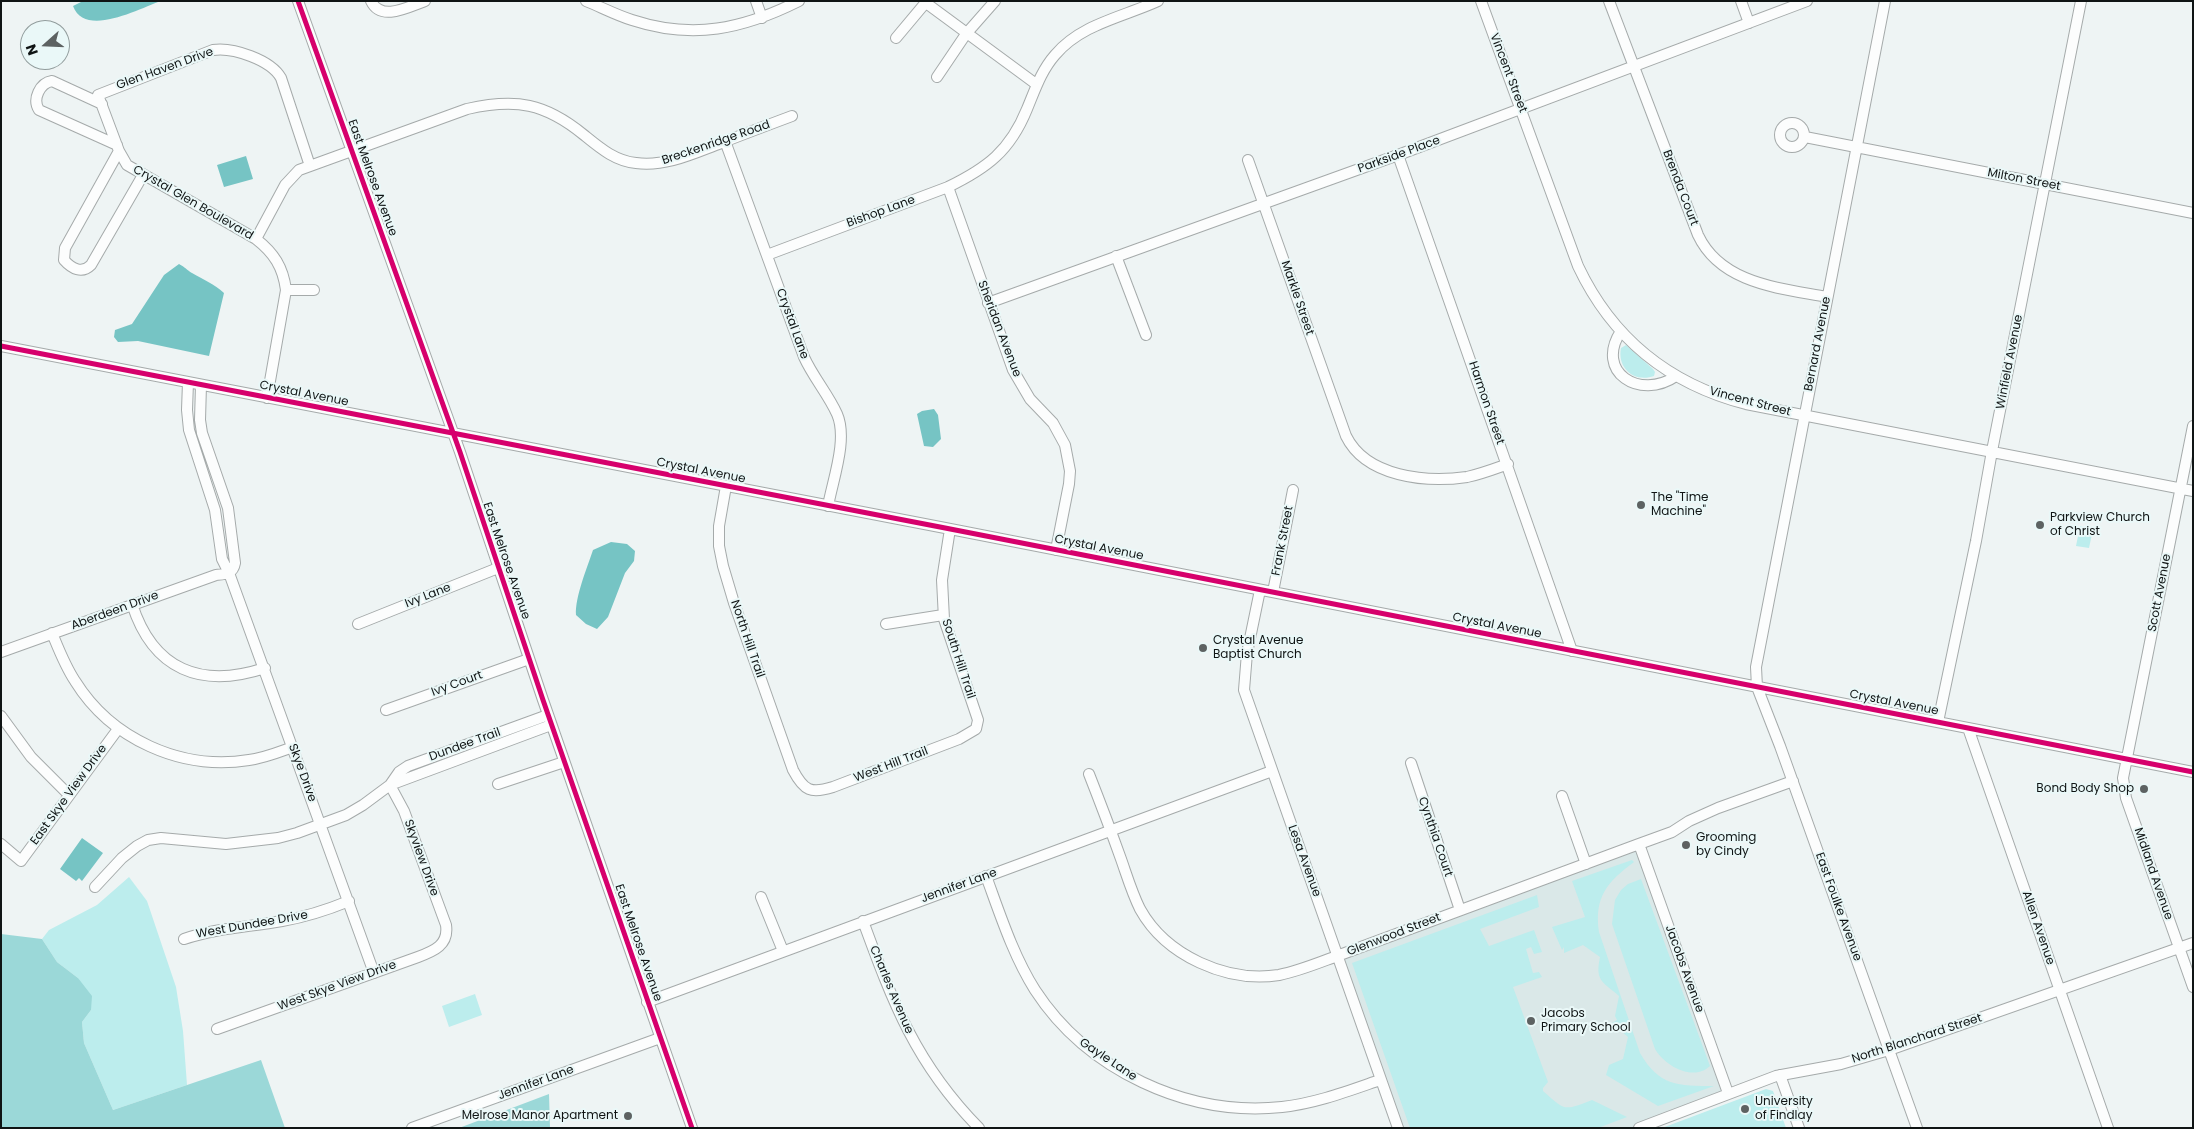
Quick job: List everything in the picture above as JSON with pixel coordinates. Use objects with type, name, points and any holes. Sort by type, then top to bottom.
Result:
[{"type":"street","name":"East Melrose Avenue","points":[[298,1],[454,434],[564,762],[692,1128]]},
{"type":"street","points":[[371,1],[381,12],[393,12],[425,1]]},
{"type":"street","points":[[586,1],[630,20],[669,29],[715,30],[762,18],[799,1]]},
{"type":"street","points":[[756,1],[762,18]]},
{"type":"street","points":[[937,77],[966,34],[995,1]]},
{"type":"street","name":"Bishop Lane","points":[[767,255],[948,187],[970,176],[991,162],[1003,151],[1014,136],[1036,84],[1054,56],[1076,36],[1104,22],[1158,1]]},
{"type":"street","name":"Vincent Street","points":[[1481,1],[1578,266],[1600,306],[1621,331],[1645,354],[1676,376],[1727,399],[1805,416],[2193,490]]},
{"type":"street","name":"Brenda Court","points":[[1609,1],[1698,235],[1707,251],[1722,266],[1747,279],[1827,297]]},
{"type":"street","points":[[1741,1],[1749,23]]},
{"type":"street","name":"Parkside Place","points":[[988,303],[1398,155],[1807,1]]},
{"type":"street","name":"Bernard Avenue","points":[[1757,687],[1756,667],[1885,1]]},
{"type":"street","name":"Winfield Avenue","points":[[1938,722],[1976,541],[2081,1]]},
{"type":"street","points":[[896,38],[927,2],[966,34],[1036,84]]},
{"type":"street","name":"Glen Haven Drive","points":[[100,99],[120,84],[213,50],[226,49],[257,59],[274,68],[281,78],[310,166]]},
{"type":"street","points":[[100,99],[52,81],[46,82],[36,98],[36,105],[39,110],[118,148],[65,248],[64,260],[68,265],[80,271],[86,270],[91,265],[143,175]]},
{"type":"street","name":"Crystal Glen Boulevard","points":[[100,99],[118,148],[127,165],[256,239],[269,249],[277,259],[284,277],[286,290],[268,398]]},
{"type":"street","name":"Breckenridge Road","points":[[256,239],[285,185],[294,174],[310,166],[467,109],[506,102],[553,113],[570,123],[606,153],[636,163],[662,163],[792,116]]},
{"type":"street","name":"Milton Street","points":[[1805,137],[2193,213]]},
{"type":"street","name":"Crystal Lane","points":[[725,141],[804,357],[812,375],[831,402],[839,420],[842,434],[828,506]]},
{"type":"street","name":"Harmon Street","points":[[1398,155],[1508,464],[1572,651]]},
{"type":"street","name":"Markle Street","points":[[1248,160],[1346,436],[1353,449],[1371,464],[1390,472],[1409,476],[1460,478],[1487,472],[1508,464]]},
{"type":"street","name":"Sheridan Avenue","points":[[948,187],[988,303],[1019,382],[1030,399],[1053,423],[1060,434],[1067,452],[1070,471],[1069,484],[1056,550]]},
{"type":"street","points":[[1116,256],[1146,335]]},
{"type":"street","points":[[286,290],[314,290]]},
{"type":"street","points":[[1621,331],[1613,345],[1612,354],[1616,368],[1624,378],[1637,385],[1652,386],[1663,384],[1676,376]]},
{"type":"street","name":"Crystal Avenue","points":[[1,346],[2193,772]]},
{"type":"street","name":"Skye Drive","points":[[188,382],[187,410],[189,430],[215,510],[222,559],[264,668],[374,972]]},
{"type":"street","points":[[201,385],[200,420],[202,433],[228,508],[234,547],[234,567],[229,573]]},
{"type":"street","name":"Scott Avenue","points":[[2126,759],[2193,426]]},
{"type":"street","points":[[206,482],[221,484]]},
{"type":"street","name":"North Hill Trail","points":[[726,486],[719,526],[723,566],[781,739],[793,770],[804,786]]},
{"type":"street","name":"Frank Street","points":[[1273,592],[1293,490]]},
{"type":"street","name":"South Hill Trail","points":[[950,529],[942,580],[943,615],[949,638],[978,720],[976,729]]},
{"type":"street","name":"Ivy Lane","points":[[358,624],[498,568]]},
{"type":"street","name":"Aberdeen Drive","points":[[1,652],[132,604],[216,575],[229,573]]},
{"type":"street","name":"Lesa Avenue","points":[[1260,590],[1247,653],[1244,684],[1250,712],[1398,1128]]},
{"type":"street","points":[[132,604],[137,619],[154,646],[168,660],[184,670],[221,678],[246,674],[264,668]]},
{"type":"street","points":[[886,624],[943,615]]},
{"type":"street","points":[[52,633],[75,682],[91,703],[118,728],[144,744],[168,754],[208,762],[249,760],[293,747]]},
{"type":"street","name":"Ivy Court","points":[[386,710],[529,659]]},
{"type":"street","name":"East Foulke Avenue","points":[[1757,687],[1917,1128]]},
{"type":"street","points":[[1,716],[31,757],[69,795]]},
{"type":"street","name":"Dundee Trail","points":[[95,887],[122,858],[148,840],[161,838],[207,844],[252,842],[278,838],[346,815],[363,806],[390,785],[550,720]]},
{"type":"street","name":"East Skye View Drive","points":[[1,844],[21,861],[118,728]]},
{"type":"street","name":"Allen Avenue","points":[[1968,728],[2108,1128]]},
{"type":"street","name":"West Hill Trail","points":[[804,786],[815,791],[833,787],[959,739],[976,729]]},
{"type":"street","name":"Midland Avenue","points":[[2126,759],[2124,778],[2126,798],[2193,987]]},
{"type":"street","points":[[498,784],[564,762]]},
{"type":"street","name":"Cynthia Court","points":[[1411,763],[1460,910]]},
{"type":"street","name":"Jennifer Lane","points":[[648,1002],[1272,771]]},
{"type":"street","name":"Glenwood Street","points":[[1088,774],[1134,896],[1146,919],[1170,944],[1191,958],[1228,972],[1265,976],[1290,972],[1337,956],[1586,864],[1672,832],[1689,821],[1718,808],[1792,781]]},
{"type":"street","name":"Skyview Drive","points":[[390,785],[404,811],[447,932]]},
{"type":"street","points":[[1562,796],[1586,864]]},
{"type":"street","name":"Jacobs Avenue","points":[[1639,844],[1728,1093]]},
{"type":"street","name":"Gayle Lane","points":[[986,876],[1022,966],[1050,1011],[1069,1032],[1090,1050],[1137,1080],[1180,1097],[1203,1103],[1256,1108],[1308,1103],[1380,1080]]},
{"type":"street","points":[[762,897],[783,951]]},
{"type":"street","name":"West Dundee Drive","points":[[184,938],[222,928],[308,916],[349,902]]},
{"type":"street","name":"Charles Avenue","points":[[863,921],[887,987],[903,1024],[919,1053],[934,1075],[979,1128]]},
{"type":"street","name":"West Skye View Drive","points":[[217,1029],[436,950],[442,945],[447,932]]},
{"type":"street","name":"North Blanchard Street","points":[[1639,1128],[1780,1075],[1841,1064],[1889,1050],[2193,943]]},
{"type":"street","name":"Jennifer Lane","points":[[412,1128],[660,1038]]},
{"type":"street","points":[[1780,1075],[1799,1128]]},
{"type":"shaded area","points":[[83,1],[161,1],[126,15],[100,21],[89,20],[79,15],[73,6]]},
{"type":"shaded area","points":[[246,156],[253,179],[224,187],[217,165]]},
{"type":"shaded area","points":[[179,264],[224,293],[209,356],[138,341],[118,342],[114,337],[115,330],[132,324],[164,275]]},
{"type":"shaded area","points":[[1626,345],[1653,369],[1655,372],[1654,376],[1640,377],[1628,372],[1620,355],[1621,348]]},
{"type":"shaded area","points":[[934,409],[938,415],[941,439],[933,447],[924,446],[917,414]]},
{"type":"shaded area","points":[[2080,526],[2093,529],[2089,548],[2076,546]]},
{"type":"shaded area","points":[[611,542],[627,544],[635,551],[634,561],[625,573],[608,617],[597,629],[586,624],[576,615],[577,600],[593,550]]},
{"type":"shaded area","points":[[82,838],[103,853],[82,881],[79,878],[76,881],[60,869]]},
{"type":"shaded area","name":"Jacobs Primary School","points":[[1639,844],[1728,1093],[1639,1128],[1398,1128],[1337,956]]},
{"type":"shaded area","points":[[1632,860],[1634,862],[1616,876],[1605,891],[1601,900],[1598,920],[1599,932],[1640,1053],[1647,1064],[1662,1078],[1680,1084],[1714,1086],[1658,1106],[1606,1075],[1609,1065],[1623,1059],[1628,1037],[1612,1023],[1617,1020],[1615,1016],[1619,996],[1599,976],[1600,957],[1583,945],[1564,953],[1564,947],[1562,950],[1552,927],[1585,917],[1572,881]]},
{"type":"shaded area","points":[[129,877],[147,901],[176,987],[183,1031],[187,1085],[113,1110],[84,1043],[82,1022],[91,1010],[78,978],[57,962],[42,939],[49,930],[97,905]]},
{"type":"shaded area","points":[[1641,879],[1710,1066],[1703,1071],[1688,1072],[1680,1070],[1665,1061],[1655,1049],[1612,924],[1615,900],[1621,890],[1628,884]]},
{"type":"shaded area","points":[[1537,895],[1539,907],[1480,929],[1489,946],[1534,930],[1542,952],[1534,954],[1531,947],[1526,949],[1533,973],[1539,972],[1542,977],[1513,987],[1548,1082],[1543,1091],[1561,1106],[1570,1107],[1592,1100],[1627,1117],[1598,1128],[1410,1128],[1352,963]]},
{"type":"shaded area","points":[[1,934],[42,939],[57,962],[78,978],[92,996],[91,1010],[82,1022],[84,1043],[113,1110],[261,1060],[285,1128],[1,1128]]},
{"type":"shaded area","points":[[475,994],[482,1015],[449,1027],[442,1006]]},
{"type":"shaded area","name":"University of Findlay","points":[[1766,1089],[1773,1091],[1786,1128],[1662,1128]]},
{"type":"shaded area","points":[[549,1094],[550,1128],[459,1128]]},
{"type":"cycle path","points":[[298,1],[460,452],[543,700],[692,1128]]},
{"type":"cycle path","points":[[1,346],[2193,772]]},
{"type":"place","name":"The \"Time Machine\"","points":[[1641,505]]},
{"type":"place","name":"Parkview Church of Christ","points":[[2040,525]]},
{"type":"place","name":"Crystal Avenue Baptist Church","points":[[1203,648]]},
{"type":"place","name":"Bond Body Shop","points":[[2144,789]]},
{"type":"place","name":"Grooming by Cindy","points":[[1686,845]]},
{"type":"place","name":"Jacobs Primary School","points":[[1531,1021]]},
{"type":"place","name":"University of Findlay","points":[[1745,1109]]},
{"type":"place","name":"Melrose Manor Apartment","points":[[628,1116]]}]
